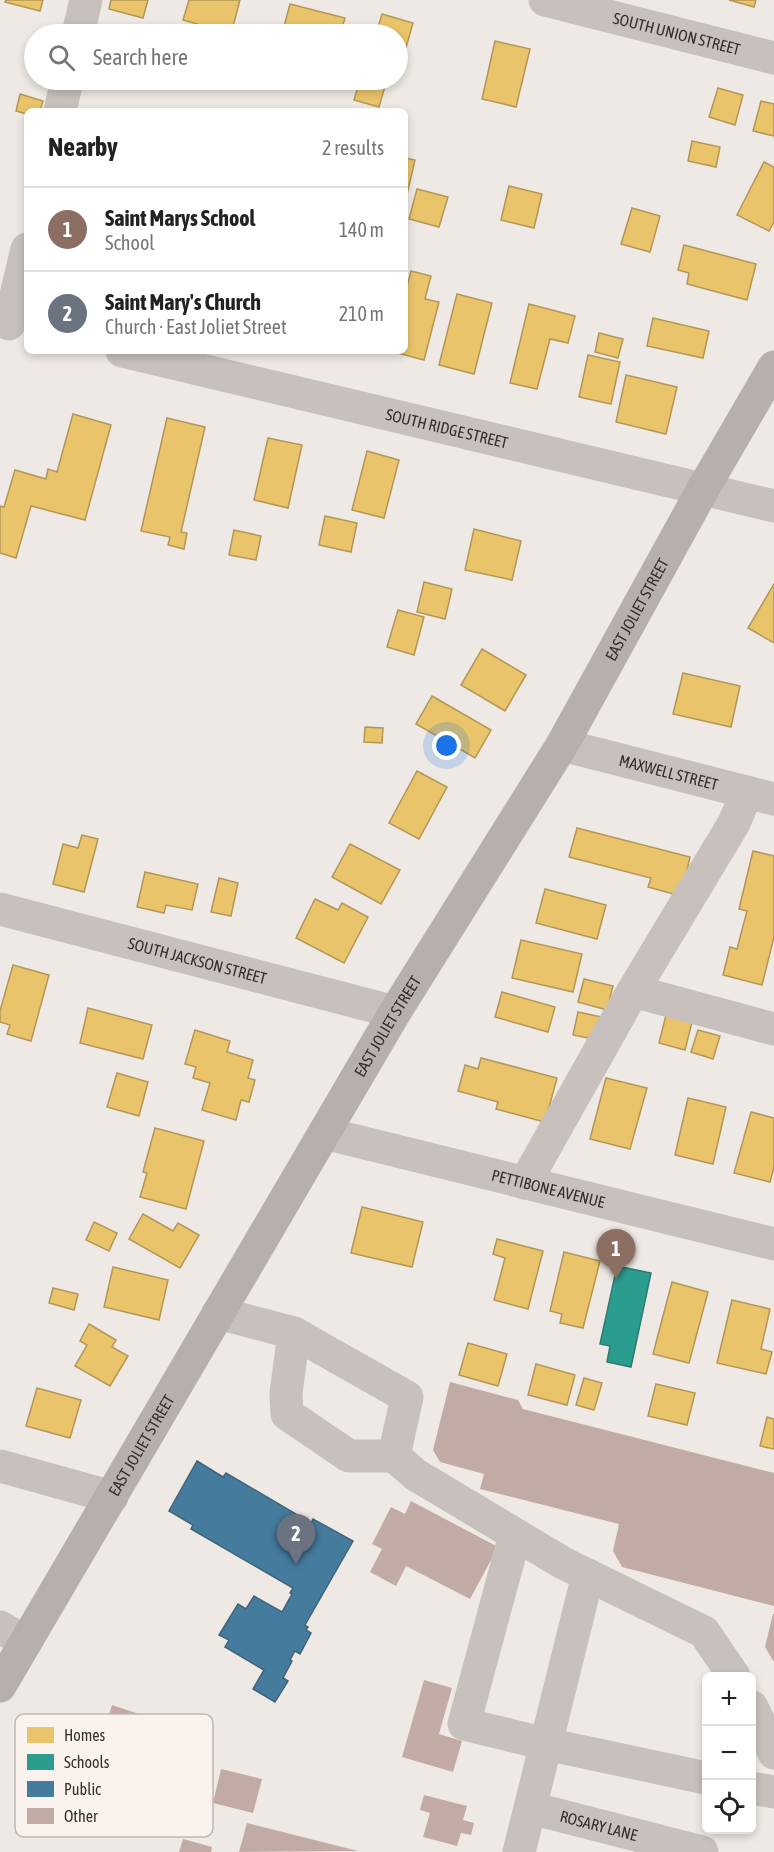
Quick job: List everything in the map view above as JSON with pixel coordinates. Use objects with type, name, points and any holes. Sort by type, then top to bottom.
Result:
[{"type":"main road","name":"EAST JOLIET STREET","points":[[0,1686],[13,1634],[112,1497],[395,1012],[562,745],[774,367]]},
{"type":"street","points":[[80,24],[86,0]]},
{"type":"street","name":"SOUTH UNION STREET","points":[[545,0],[774,58]]},
{"type":"street","points":[[61,108],[65,90]]},
{"type":"street","points":[[12,325],[24,264]]},
{"type":"street","name":"SOUTH RIDGE STREET","points":[[135,354],[774,506]]},
{"type":"street","name":"MAXWELL STREET","points":[[562,745],[760,796]]},
{"type":"street","points":[[525,1183],[633,991],[734,822],[760,796]]},
{"type":"street","name":"SOUTH JACKSON STREET","points":[[0,909],[395,1012]]},
{"type":"street","points":[[633,991],[774,1029]]},
{"type":"street","name":"PETTIBONE AVENUE","points":[[324,1133],[774,1244]]},
{"type":"street","points":[[219,1313],[294,1333],[407,1397],[394,1456]]},
{"type":"street","points":[[294,1333],[286,1392],[287,1414],[349,1455],[394,1456],[416,1475],[515,1534],[588,1575],[704,1632],[731,1672]]},
{"type":"street","points":[[0,1466],[112,1497]]},
{"type":"street","points":[[515,1534],[464,1724],[702,1777]]},
{"type":"street","points":[[519,1852],[588,1575]]},
{"type":"street","points":[[756,1715],[774,1753]]},
{"type":"street","points":[[756,1789],[774,1792]]},
{"type":"street","name":"ROSARY LANE","points":[[531,1808],[702,1852]]},
{"type":"building: Homes","points":[[6,0],[43,0],[40,11],[5,2]]},
{"type":"building: Homes","points":[[111,0],[148,0],[143,18],[109,9]]},
{"type":"building: Homes","points":[[189,0],[240,0],[234,24],[197,24],[183,20]]},
{"type":"building: Homes","points":[[729,0],[756,0],[754,7]]},
{"type":"building: Homes","points":[[290,4],[345,18],[343,24],[285,24]]},
{"type":"building: Homes","points":[[382,14],[413,23],[408,41],[408,24],[379,24]]},
{"type":"building: Homes","points":[[495,41],[530,49],[516,107],[482,99]]},
{"type":"building: Homes","points":[[718,88],[743,95],[735,125],[709,117]]},
{"type":"building: Homes","points":[[357,90],[384,90],[379,107],[354,100]]},
{"type":"building: Homes","points":[[20,94],[43,101],[41,108],[24,108],[24,113],[16,111]]},
{"type":"building: Homes","points":[[761,101],[774,104],[774,136],[753,131]]},
{"type":"building: Homes","points":[[692,141],[720,147],[716,167],[688,161]]},
{"type":"building: Homes","points":[[408,159],[415,160],[408,190]]},
{"type":"building: Homes","points":[[764,162],[774,167],[774,222],[769,231],[737,215]]},
{"type":"building: Homes","points":[[509,186],[542,194],[534,228],[501,220]]},
{"type":"building: Homes","points":[[417,189],[448,197],[439,227],[409,219]]},
{"type":"building: Homes","points":[[632,208],[660,216],[650,252],[621,244]]},
{"type":"building: Homes","points":[[684,245],[756,264],[747,300],[687,284],[689,273],[678,270]]},
{"type":"building: Homes","points":[[411,271],[431,276],[425,299],[439,302],[424,360],[401,354],[408,354],[408,282]]},
{"type":"building: Homes","points":[[457,294],[492,303],[474,374],[439,365]]},
{"type":"building: Homes","points":[[529,304],[575,316],[568,343],[550,339],[537,389],[510,383]]},
{"type":"building: Homes","points":[[653,318],[709,331],[703,358],[647,346]]},
{"type":"building: Homes","points":[[599,333],[623,339],[618,358],[595,352]]},
{"type":"building: Homes","points":[[588,355],[620,362],[611,404],[579,397]]},
{"type":"building: Homes","points":[[626,375],[677,387],[666,434],[616,422]]},
{"type":"building: Homes","points":[[73,414],[111,425],[85,520],[31,506],[16,558],[0,553],[0,506],[4,507],[15,470],[46,479],[48,469],[57,472]]},
{"type":"building: Homes","points":[[167,418],[205,427],[181,532],[187,533],[184,549],[168,545],[170,537],[141,531]]},
{"type":"building: Homes","points":[[268,438],[302,445],[288,508],[254,500]]},
{"type":"building: Homes","points":[[367,451],[399,460],[384,518],[352,510]]},
{"type":"building: Homes","points":[[325,516],[357,523],[351,552],[319,545]]},
{"type":"building: Homes","points":[[474,529],[521,541],[512,580],[465,570]]},
{"type":"building: Homes","points":[[234,530],[261,536],[256,560],[229,555]]},
{"type":"building: Homes","points":[[424,582],[452,589],[445,619],[417,612]]},
{"type":"building: Homes","points":[[774,584],[774,643],[748,628]]},
{"type":"building: Homes","points":[[398,610],[424,617],[414,655],[387,647]]},
{"type":"building: Homes","points":[[482,649],[526,675],[505,711],[461,685]]},
{"type":"building: Homes","points":[[683,673],[740,686],[731,727],[673,714]]},
{"type":"building: Homes","points":[[432,696],[491,730],[475,758],[416,724]]},
{"type":"building: Homes","points":[[365,727],[383,728],[382,743],[364,742]]},
{"type":"building: Homes","points":[[417,771],[447,787],[419,839],[389,823]]},
{"type":"building: Homes","points":[[577,828],[690,857],[681,896],[648,887],[651,878],[569,857]]},
{"type":"building: Homes","points":[[82,835],[98,839],[84,892],[53,884],[63,844],[78,848]]},
{"type":"building: Homes","points":[[350,844],[400,870],[381,904],[332,877]]},
{"type":"building: Homes","points":[[753,851],[774,856],[774,937],[762,985],[723,975],[730,947],[737,949],[747,911],[739,909]]},
{"type":"building: Homes","points":[[145,872],[198,884],[192,910],[166,905],[164,913],[137,907]]},
{"type":"building: Homes","points":[[219,878],[238,883],[231,916],[211,912]]},
{"type":"building: Homes","points":[[545,889],[606,905],[597,939],[536,923]]},
{"type":"building: Homes","points":[[315,899],[338,910],[342,903],[368,917],[344,963],[296,938]]},
{"type":"building: Homes","points":[[521,940],[582,954],[573,992],[512,978]]},
{"type":"building: Homes","points":[[13,965],[49,975],[31,1041],[7,1034],[10,1025],[0,1022],[0,1011]]},
{"type":"building: Homes","points":[[584,979],[613,986],[607,1010],[578,1002]]},
{"type":"building: Homes","points":[[502,992],[555,1007],[548,1032],[495,1017]]},
{"type":"building: Homes","points":[[88,1008],[152,1025],[143,1059],[80,1043]]},
{"type":"building: Homes","points":[[578,1012],[602,1017],[598,1040],[573,1035]]},
{"type":"building: Homes","points":[[666,1015],[692,1022],[685,1050],[659,1043]]},
{"type":"building: Homes","points":[[195,1030],[230,1041],[227,1052],[253,1060],[248,1078],[255,1080],[249,1102],[241,1100],[236,1120],[202,1110],[210,1083],[193,1078],[196,1067],[185,1064]]},
{"type":"building: Homes","points":[[698,1030],[720,1036],[713,1059],[691,1052]]},
{"type":"building: Homes","points":[[481,1058],[557,1078],[545,1122],[496,1109],[498,1102],[458,1091],[465,1065],[478,1069]]},
{"type":"building: Homes","points":[[117,1073],[148,1082],[139,1116],[107,1107]]},
{"type":"building: Homes","points":[[606,1078],[647,1088],[630,1149],[590,1139]]},
{"type":"building: Homes","points":[[688,1098],[726,1107],[713,1164],[675,1155]]},
{"type":"building: Homes","points":[[751,1112],[774,1118],[774,1167],[770,1182],[734,1173]]},
{"type":"building: Homes","points":[[155,1128],[204,1141],[186,1209],[140,1197],[147,1173],[143,1172]]},
{"type":"building: Homes","points":[[362,1207],[423,1222],[412,1267],[351,1253]]},
{"type":"building: Homes","points":[[143,1214],[173,1231],[178,1223],[199,1235],[180,1268],[129,1239]]},
{"type":"building: Homes","points":[[94,1222],[117,1233],[109,1251],[86,1240]]},
{"type":"building: Homes","points":[[497,1239],[543,1251],[528,1309],[494,1300],[505,1258],[493,1254]]},
{"type":"building: Homes","points":[[564,1252],[600,1261],[583,1328],[560,1323],[562,1314],[550,1311]]},
{"type":"building: Homes","points":[[113,1267],[168,1280],[159,1320],[104,1307]]},
{"type":"building: Homes","points":[[672,1282],[708,1292],[689,1363],[653,1354]]},
{"type":"building: Homes","points":[[53,1288],[78,1294],[74,1310],[49,1303]]},
{"type":"building: Homes","points":[[732,1300],[770,1309],[761,1349],[772,1352],[766,1374],[717,1363]]},
{"type":"building: Homes","points":[[89,1324],[116,1340],[112,1347],[128,1356],[110,1386],[75,1366],[87,1345],[80,1341]]},
{"type":"building: Homes","points":[[468,1343],[507,1354],[498,1386],[459,1375]]},
{"type":"building: Homes","points":[[536,1364],[575,1375],[567,1405],[528,1395]]},
{"type":"building: Homes","points":[[584,1378],[602,1383],[594,1410],[576,1405]]},
{"type":"building: Homes","points":[[656,1384],[695,1393],[687,1425],[648,1416]]},
{"type":"building: Homes","points":[[37,1388],[81,1400],[70,1438],[26,1426]]},
{"type":"building: Homes","points":[[767,1417],[774,1419],[774,1449],[760,1446]]},
{"type":"building: Schools","points":[[617,1266],[651,1273],[631,1367],[607,1362],[610,1346],[600,1344]]},
{"type":"building: Public","points":[[197,1461],[223,1477],[226,1473],[311,1523],[313,1519],[353,1541],[305,1625],[308,1627],[306,1630],[311,1633],[300,1654],[295,1651],[290,1660],[292,1661],[283,1678],[288,1681],[275,1702],[253,1689],[264,1670],[225,1647],[229,1640],[219,1635],[238,1604],[246,1609],[254,1596],[282,1612],[293,1588],[191,1529],[193,1525],[169,1511]]},
{"type":"building: Other","points":[[450,1382],[518,1400],[523,1409],[774,1473],[774,1606],[622,1567],[613,1551],[619,1524],[480,1489],[484,1474],[440,1462],[433,1450]]},
{"type":"building: Other","points":[[411,1501],[498,1547],[470,1599],[406,1566],[396,1586],[370,1572],[382,1549],[372,1544],[391,1507],[405,1514]]},
{"type":"building: Other","points":[[774,1614],[774,1662],[765,1647]]},
{"type":"building: Other","points":[[424,1680],[452,1688],[439,1734],[462,1741],[453,1772],[402,1757]]},
{"type":"building: Other","points":[[112,1705],[139,1714],[109,1714]]},
{"type":"building: Other","points":[[221,1769],[262,1779],[253,1813],[213,1803]]},
{"type":"building: Other","points":[[424,1795],[467,1806],[463,1820],[474,1823],[471,1835],[461,1833],[457,1846],[423,1837],[430,1813],[420,1810]]},
{"type":"building: Other","points":[[247,1823],[358,1851],[239,1852]]},
{"type":"building: Other","points":[[183,1839],[212,1847],[211,1852],[179,1852]]},
{"type":"place","name":"Saint Marys School","points":[[616,1279]]},
{"type":"place","name":"Saint Mary's Church","points":[[296,1564]]}]
